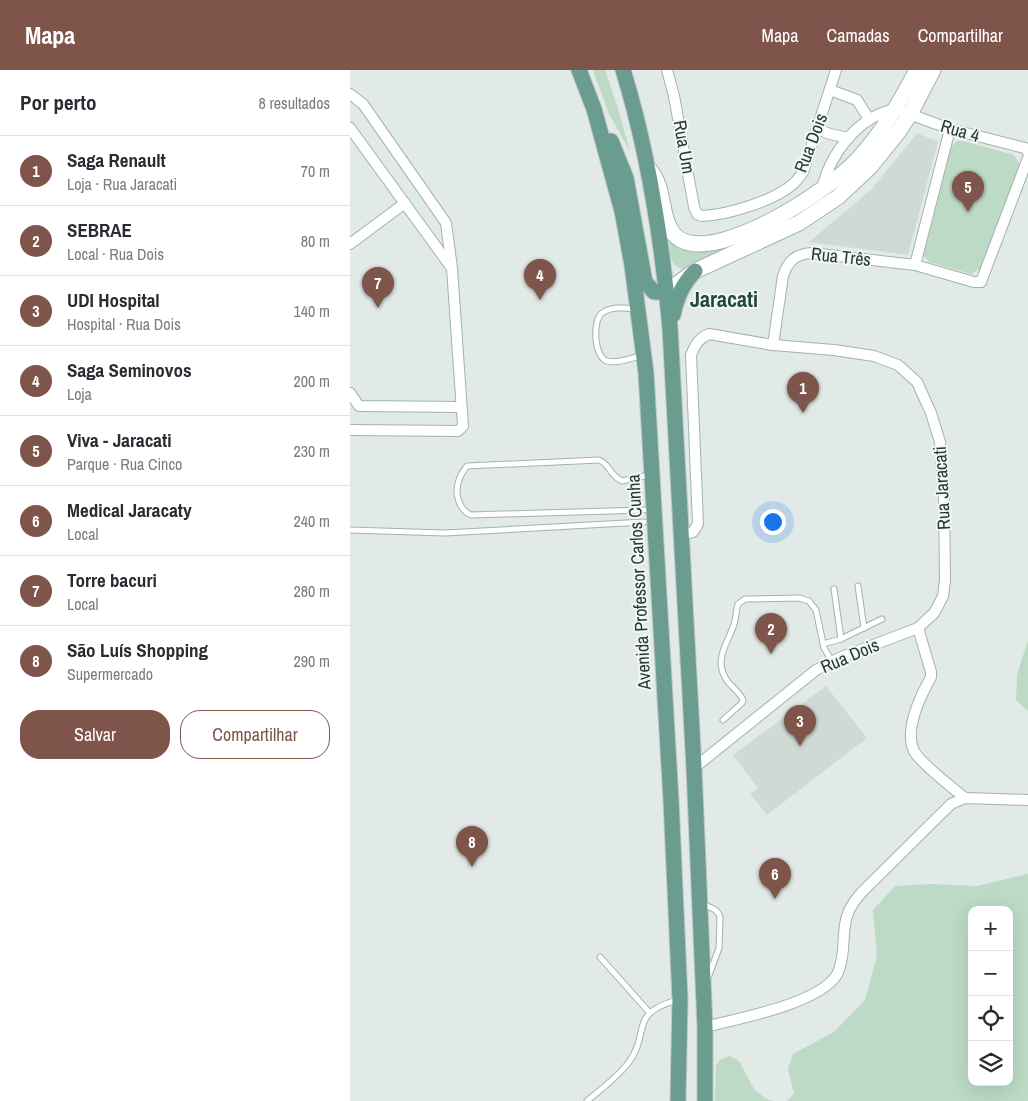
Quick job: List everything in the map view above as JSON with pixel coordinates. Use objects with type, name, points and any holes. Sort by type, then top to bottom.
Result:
[{"type":"main road","points":[[623,70],[641,134],[648,168],[670,328],[694,768],[705,1027],[705,1101]]},
{"type":"main road","points":[[594,109],[615,149],[626,178],[645,282],[654,292],[666,292],[695,271],[773,236],[819,211],[838,197],[870,167],[894,138],[917,70]]},
{"type":"main road","points":[[648,168],[658,184],[668,225],[681,240],[695,243],[713,242],[748,231],[806,201],[847,170],[903,112],[933,70]]},
{"type":"main road","name":"Avenida Professor Carlos Cunha","points":[[578,71],[594,109],[622,211],[632,265],[644,356],[680,999],[678,1101]]},
{"type":"main road","points":[[670,328],[678,292],[695,271]]},
{"type":"street","name":"Rua Um","points":[[667,70],[674,96],[694,207],[699,215],[708,216]]},
{"type":"street","name":"Rua Dois","points":[[708,216],[761,202],[792,185],[802,172],[836,70]]},
{"type":"street","points":[[830,90],[857,100],[869,119]]},
{"type":"street","points":[[350,94],[363,104],[444,219],[447,227],[452,268],[463,426],[458,431],[350,430]]},
{"type":"street","points":[[822,190],[829,167],[849,138],[869,119],[888,110],[903,112]]},
{"type":"street","name":"Rua 4","points":[[903,112],[950,129],[1027,151]]},
{"type":"street","points":[[350,128],[452,268]]},
{"type":"street","points":[[817,129],[849,138]]},
{"type":"street","points":[[916,265],[950,129]]},
{"type":"street","name":"Rua Três","points":[[772,345],[783,276],[788,264],[797,255],[812,253],[916,265],[979,283],[983,279],[1027,151]]},
{"type":"street","points":[[350,244],[405,203]]},
{"type":"street","name":"Rua Jaracati","points":[[694,421],[692,355],[694,346],[709,334],[772,345],[834,350],[874,356],[898,364],[917,382],[931,412],[940,442],[944,495],[945,558],[943,596],[934,613],[918,628]]},
{"type":"street","points":[[350,393],[360,406],[461,407]]},
{"type":"street","points":[[675,423],[694,421],[698,524],[693,532],[682,535]]},
{"type":"street","name":"Rua Dois","points":[[694,768],[816,670],[832,661],[918,628]]},
{"type":"street","points":[[918,628],[931,672],[915,709],[912,741],[914,751],[948,784],[966,798]]},
{"type":"street","points":[[705,1027],[780,1007],[809,996],[829,983],[836,976],[840,964],[847,916],[852,904],[863,890],[946,807],[957,800],[966,798],[1028,800]]},
{"type":"lane","points":[[638,309],[616,308],[602,313],[596,324],[597,347],[600,355],[607,361],[613,362],[644,356]]},
{"type":"lane","points":[[644,510],[471,515],[462,509],[459,502],[458,480],[467,466],[599,460],[606,464],[612,475],[622,481],[652,474]]},
{"type":"lane","points":[[350,530],[445,533],[644,522]]},
{"type":"lane","points":[[858,586],[864,628]]},
{"type":"lane","points":[[834,589],[841,639]]},
{"type":"lane","points":[[723,720],[743,700],[722,672],[721,658],[722,650],[733,627],[738,604],[745,599],[799,598],[809,601],[816,610],[823,644],[832,661]]},
{"type":"lane","points":[[823,644],[841,639],[882,620]]},
{"type":"lane","points":[[699,903],[715,910],[719,913],[720,918],[719,948],[703,993]]},
{"type":"lane","points":[[600,957],[649,1012]]},
{"type":"lane","points":[[586,1101],[629,1063],[635,1053],[643,1023],[649,1012],[661,1004],[680,999]]},
{"type":"shaded area","points":[[917,133],[938,142],[908,255],[809,242],[871,190]]},
{"type":"shaded area","points":[[826,686],[867,738],[767,815],[750,794],[758,788],[733,755]]},
{"type":"green space","points":[[593,70],[605,70],[630,151],[609,114]]},
{"type":"green space","points":[[957,141],[1014,155],[1019,163],[981,268],[971,274],[929,262],[923,255],[951,147]]},
{"type":"green space","points":[[669,238],[686,248],[692,249],[729,248],[686,269],[680,268],[673,263],[671,258]]},
{"type":"green space","points":[[1028,640],[1028,711],[1016,700],[1017,675]]},
{"type":"green space","points":[[1028,874],[1028,1101],[787,1101],[794,1093],[788,1069],[793,1054],[834,1032],[865,1000],[877,956],[873,910],[895,886],[930,884],[977,886]]},
{"type":"green space","points":[[729,1056],[739,1061],[754,1089],[766,1099],[774,1101],[715,1101],[716,1066],[720,1060]]},
{"type":"place","name":"Viva - Jaracati","points":[[968,212]]},
{"type":"place","name":"Saga Seminovos","points":[[540,300]]},
{"type":"place","name":"Torre bacuri","points":[[378,308]]},
{"type":"place","name":"Saga Renault","points":[[803,413]]},
{"type":"place","name":"SEBRAE","points":[[771,654]]},
{"type":"place","name":"UDI Hospital","points":[[800,746]]},
{"type":"place","name":"São Luís Shopping","points":[[472,867]]},
{"type":"place","name":"Medical Jaracaty","points":[[775,899]]},
{"type":"district","name":"Jaracati","points":[[724,299]]}]
